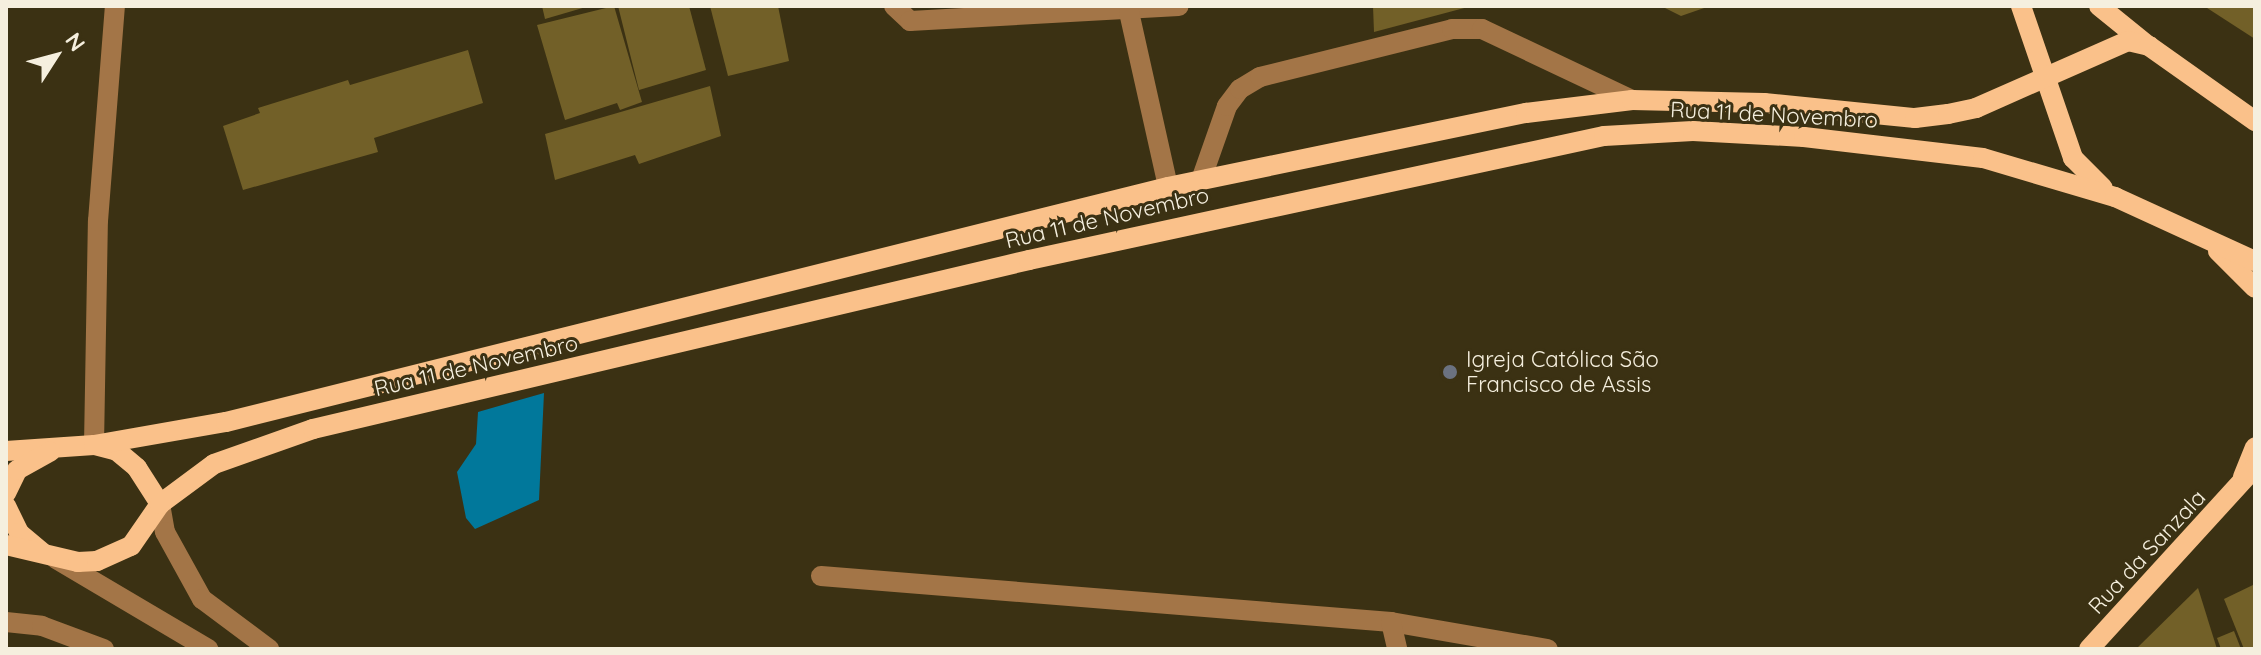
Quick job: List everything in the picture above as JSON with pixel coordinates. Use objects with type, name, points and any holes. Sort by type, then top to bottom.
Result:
[{"type":"main road","points":[[2021,6],[2048,74],[2073,158],[2115,197]]},
{"type":"main road","points":[[2099,6],[2149,46],[2255,121]]},
{"type":"main road","name":"Rua 11 de Novembro","points":[[6,451],[94,445],[226,422],[1168,187],[1526,113],[1632,100],[1764,103],[1915,118],[1976,108],[2107,46],[2128,41],[2149,46]]},
{"type":"main road","name":"Rua 11 de Novembro","points":[[6,545],[78,562],[113,556],[145,532],[160,504],[214,464],[313,429],[1029,260],[1604,136],[1693,131],[1905,147],[2025,167],[2115,197],[2209,243],[2255,261]]},
{"type":"main road","points":[[2209,243],[2255,288]]},
{"type":"main road","points":[[94,445],[117,451],[137,468],[160,504]]},
{"type":"main road","points":[[6,493],[17,470],[41,454],[70,447]]},
{"type":"main road","name":"Rua da Sanzala","points":[[2239,488],[2255,447]]},
{"type":"main road","name":"Rua da Sanzala","points":[[2089,649],[2255,467]]},
{"type":"main road","points":[[6,506],[19,533],[53,558]]},
{"type":"street","points":[[94,445],[98,221],[115,6]]},
{"type":"street","points":[[894,6],[910,21],[1129,12],[1179,6]]},
{"type":"street","points":[[1129,12],[1168,187]]},
{"type":"street","points":[[1201,180],[1227,106],[1240,89],[1260,77],[1452,29],[1482,29],[1632,100]]},
{"type":"street","points":[[160,504],[165,532],[202,599],[269,649]]},
{"type":"street","points":[[53,558],[208,649]]},
{"type":"street","points":[[821,576],[1391,622],[1548,649]]},
{"type":"street","points":[[6,622],[42,626],[104,649]]},
{"type":"street","points":[[1391,622],[1397,649]]},
{"type":"water","points":[[544,393],[539,500],[475,529],[466,518],[457,472],[476,444],[478,412]]},
{"type":"building","points":[[542,6],[586,6],[586,7],[545,19]]},
{"type":"building","points":[[614,6],[642,102],[620,110],[617,103],[565,120],[537,25]]},
{"type":"building","points":[[618,6],[689,6],[706,70],[639,90]]},
{"type":"building","points":[[710,6],[778,6],[789,61],[728,76]]},
{"type":"building","points":[[1373,6],[1467,6],[1468,7],[1374,32]]},
{"type":"building","points":[[1661,6],[1707,6],[1707,7],[1681,16]]},
{"type":"building","points":[[2204,6],[2255,6],[2255,39]]},
{"type":"building","points":[[468,50],[483,103],[374,138],[378,152],[243,190],[223,126],[260,113],[258,108],[348,80],[350,85]]},
{"type":"building","points":[[710,86],[721,136],[639,164],[635,155],[555,180],[545,134]]},
{"type":"building","points":[[2255,584],[2255,649],[2244,649],[2224,599]]},
{"type":"building","points":[[2198,588],[2217,649],[2136,649]]},
{"type":"building","points":[[2234,631],[2241,649],[2221,649],[2217,638]]},
{"type":"place","name":"Igreja Católica São Francisco de Assis","points":[[1450,372]]}]
